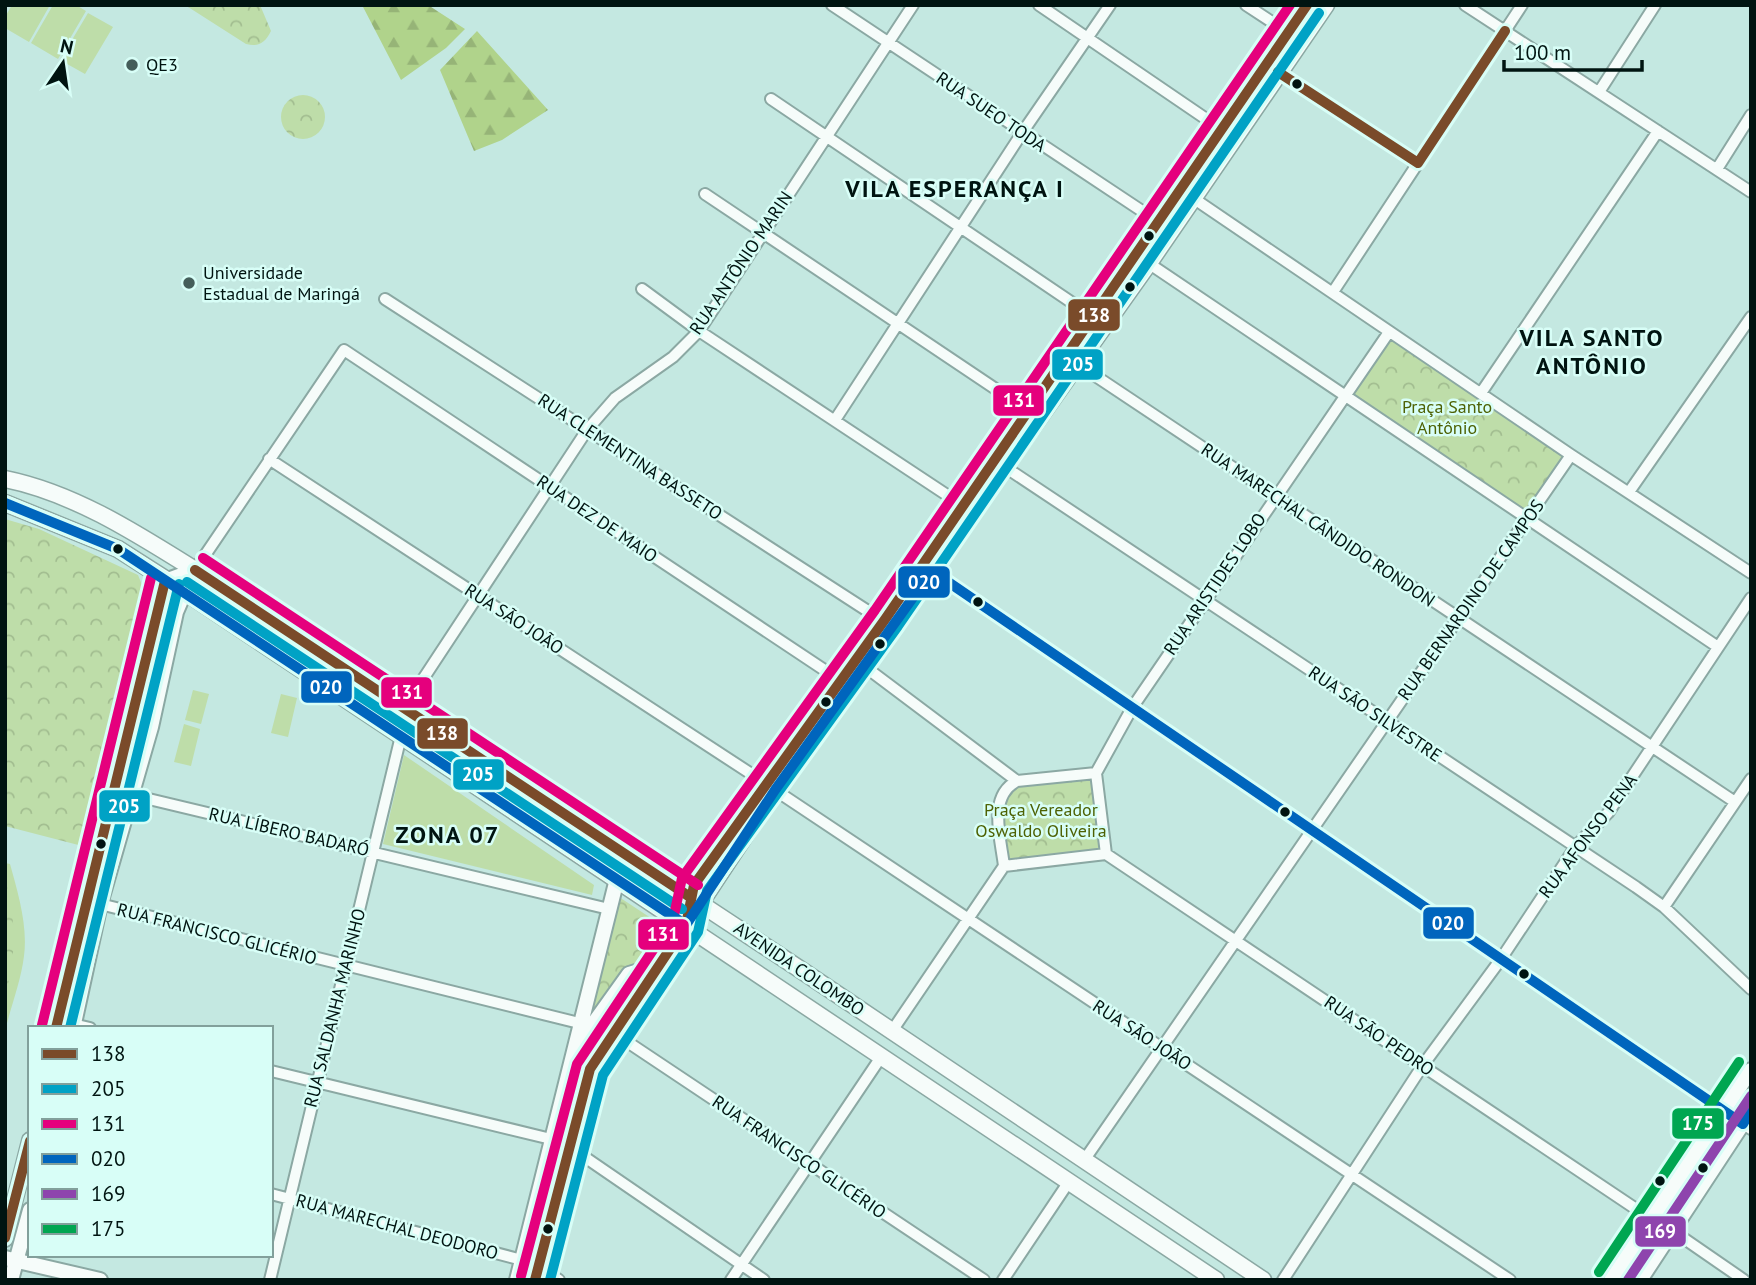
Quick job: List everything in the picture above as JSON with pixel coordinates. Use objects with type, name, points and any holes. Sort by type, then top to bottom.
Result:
[{"type":"main road","points":[[667,912],[831,674],[956,501],[1297,5]]},
{"type":"main road","points":[[537,1273],[590,1069],[775,790],[1149,263],[1326,5]]},
{"type":"main road","name":"AVENIDA COLOMBO","points":[[5,479],[76,503],[129,529],[195,570],[799,968],[1263,1280]]},
{"type":"main road","name":"AVENIDA COLOMBO","points":[[5,503],[118,549],[184,591],[1216,1280]]},
{"type":"main road","points":[[56,1026],[165,581],[195,570]]},
{"type":"main road","points":[[73,1026],[100,904],[151,727],[184,591],[195,570]]},
{"type":"main road","points":[[341,695],[354,675]]},
{"type":"main road","points":[[355,705],[369,685]]},
{"type":"main road","points":[[136,701],[151,727]]},
{"type":"main road","points":[[545,831],[559,810]]},
{"type":"main road","points":[[517,1280],[579,1023],[624,853]]},
{"type":"main road","points":[[571,1055],[629,974],[662,964]]},
{"type":"main road","points":[[784,990],[799,968]]},
{"type":"main road","points":[[66,983],[79,1001]]},
{"type":"main road","points":[[1611,1280],[1751,1070]]},
{"type":"main road","points":[[985,1125],[998,1117],[1016,1116]]},
{"type":"main road","points":[[1640,1280],[1748,1122]]},
{"type":"main road","points":[[5,1240],[28,1148]]},
{"type":"main road","points":[[22,1174],[28,1187]]},
{"type":"main road","points":[[9,1279],[11,1260],[28,1215]]},
{"type":"main road","points":[[1183,1258],[1198,1257],[1212,1246]]},
{"type":"main road","points":[[11,1260],[100,1280]]},
{"type":"street","name":"RUA SUEO TODA","points":[[832,5],[1151,217]]},
{"type":"street","name":"RUA ANTÔNIO MARIN","points":[[404,708],[587,430],[615,398],[673,356],[699,331],[913,5]]},
{"type":"street","points":[[1039,5],[1215,125]]},
{"type":"street","points":[[835,420],[1022,133],[1110,5]]},
{"type":"street","points":[[1246,5],[1281,28]]},
{"type":"street","points":[[1465,5],[1751,192]]},
{"type":"street","points":[[1333,292],[1522,5]]},
{"type":"street","points":[[1599,92],[1655,5]]},
{"type":"street","points":[[1278,72],[1418,163]]},
{"type":"street","points":[[771,99],[1105,325]]},
{"type":"street","points":[[1717,169],[1751,115]]},
{"type":"street","points":[[1481,393],[1658,131]]},
{"type":"street","points":[[705,194],[1021,406]]},
{"type":"street","points":[[1193,198],[1571,456],[1751,573]]},
{"type":"street","points":[[1129,250],[1718,647]]},
{"type":"street","points":[[642,289],[699,331],[956,501]]},
{"type":"street","name":"RUA CLEMENTINA BASSETO","points":[[385,299],[874,615]]},
{"type":"street","points":[[1629,492],[1751,317]]},
{"type":"street","name":"RUA ARISTIDES LOBO","points":[[1096,773],[1132,708],[1274,496],[1390,332]]},
{"type":"street","name":"RUA DEZ DE MAIO","points":[[270,459],[344,350],[850,687]]},
{"type":"street","name":"RUA MARECHAL CÂNDIDO RONDON","points":[[1076,363],[1735,802]]},
{"type":"street","name":"RUA SÃO SILVESTRE","points":[[987,455],[1664,907],[1751,989]]},
{"type":"street","name":"RUA BERNARDINO DE CAMPOS","points":[[1085,1159],[1571,456]]},
{"type":"street","points":[[195,570],[270,459]]},
{"type":"street","name":"RUA SÃO JOÃO","points":[[270,459],[759,779]]},
{"type":"street","points":[[932,571],[1723,1111],[1748,1122]]},
{"type":"street","name":"RUA AFONSO PENA","points":[[1283,1280],[1423,1065],[1501,959],[1576,846],[1608,813],[1751,598]]},
{"type":"street","points":[[864,666],[1017,781]]},
{"type":"street","name":"RUA SALDANHA MARINHO","points":[[270,1280],[401,736]]},
{"type":"street","points":[[892,1031],[1004,866],[998,811],[1000,796],[1006,786],[1017,781],[1096,773],[1107,854],[1004,866]]},
{"type":"street","points":[[1664,907],[1751,779]]},
{"type":"street","name":"RUA SÃO JOÃO","points":[[775,790],[1510,1280]]},
{"type":"street","name":"RUA LÍBERO BADARÓ","points":[[132,794],[609,909]]},
{"type":"street","name":"RUA SÃO PEDRO","points":[[1107,854],[1651,1219]]},
{"type":"street","name":"RUA FRANCISCO GLICÉRIO","points":[[100,904],[579,1023]]},
{"type":"street","name":"RUA FRANCISCO GLICÉRIO","points":[[614,1033],[984,1280]]},
{"type":"street","points":[[731,1280],[881,1057]]},
{"type":"street","points":[[273,1071],[551,1139],[570,1147],[764,1280]]},
{"type":"street","points":[[1003,1280],[1068,1183]]},
{"type":"street","name":"RUA MARECHAL DEODORO","points":[[273,1195],[522,1260],[537,1273],[559,1280]]},
{"type":"street","points":[[1673,1231],[1744,1280]]},
{"type":"green space","points":[[12,5],[50,5],[29,42],[5,28],[5,17]]},
{"type":"green space","points":[[53,5],[76,5],[86,11],[58,59],[31,43]]},
{"type":"green space","points":[[185,5],[260,5],[271,31],[261,43],[246,44]]},
{"type":"green space","points":[[362,5],[428,5],[465,29],[446,48],[401,80]]},
{"type":"green space","points":[[88,13],[113,27],[85,74],[60,60]]},
{"type":"green space","points":[[477,31],[548,110],[502,140],[474,151],[440,70]]},
{"type":"green space","points":[[303,95],[312,96],[319,101],[324,108],[324,126],[319,133],[312,138],[303,139],[294,138],[287,133],[282,126],[281,117],[282,108],[287,101],[294,96]]},
{"type":"green space","name":"Praça Santo Antônio","points":[[1389,332],[1571,455],[1527,519],[1346,397]]},
{"type":"green space","points":[[5,519],[39,529],[138,575],[147,597],[90,848],[5,826]]},
{"type":"green space","points":[[193,690],[209,694],[201,724],[185,720]]},
{"type":"green space","points":[[281,694],[297,698],[288,737],[271,733]]},
{"type":"green space","points":[[184,724],[200,729],[191,766],[174,762]]},
{"type":"green space","points":[[404,755],[594,885],[592,895],[383,844]]},
{"type":"green space","name":"Praça Vereador Oswaldo Oliveira","points":[[1096,773],[1106,854],[1004,866],[1000,796],[1006,786]]},
{"type":"green space","points":[[5,863],[10,864],[19,898],[25,945],[21,975],[5,1031]]},
{"type":"green space","points":[[5,879],[12,910],[14,939],[5,998]]},
{"type":"green space","points":[[613,893],[663,926],[571,1055]]},
{"type":"transit line","name":"131","points":[[521,1276],[577,1064],[673,920],[682,878],[875,610],[1290,5]]},
{"type":"transit line","name":"138","points":[[535,1280],[590,1069],[686,925],[694,885],[886,618],[1307,5]]},
{"type":"transit line","name":"205","points":[[550,1280],[603,1075],[698,932],[707,891],[898,626],[1319,13]]},
{"type":"transit line","name":"138","points":[[1418,163],[1505,31]]},
{"type":"transit line","name":"138","points":[[1278,72],[1418,163]]},
{"type":"transit line","name":"020","points":[[5,503],[118,549],[686,925],[775,790],[932,571],[1743,1124],[1751,1111]]},
{"type":"transit line","name":"131","points":[[203,558],[698,885]]},
{"type":"transit line","name":"138","points":[[195,570],[690,897]]},
{"type":"transit line","name":"131","points":[[42,1025],[151,578]]},
{"type":"transit line","name":"138","points":[[56,1026],[165,581]]},
{"type":"transit line","name":"205","points":[[187,582],[682,909]]},
{"type":"transit line","name":"205","points":[[70,1026],[179,584]]},
{"type":"transit line","name":"175","points":[[1599,1272],[1739,1062]]},
{"type":"transit line","name":"169","points":[[1628,1280],[1751,1096]]},
{"type":"transit line","name":"138","points":[[5,1238],[28,1149]]},
{"type":"place","name":"QE3","points":[[132,65]]},
{"type":"place","name":"Universidade Estadual de Maringá","points":[[189,283]]},
{"type":"district","name":"VILA ESPERANÇA I","points":[[955,189]]},
{"type":"district","name":"VILA SANTO ANTÔNIO","points":[[1592,352]]},
{"type":"district","name":"ZONA 07","points":[[448,835]]}]
